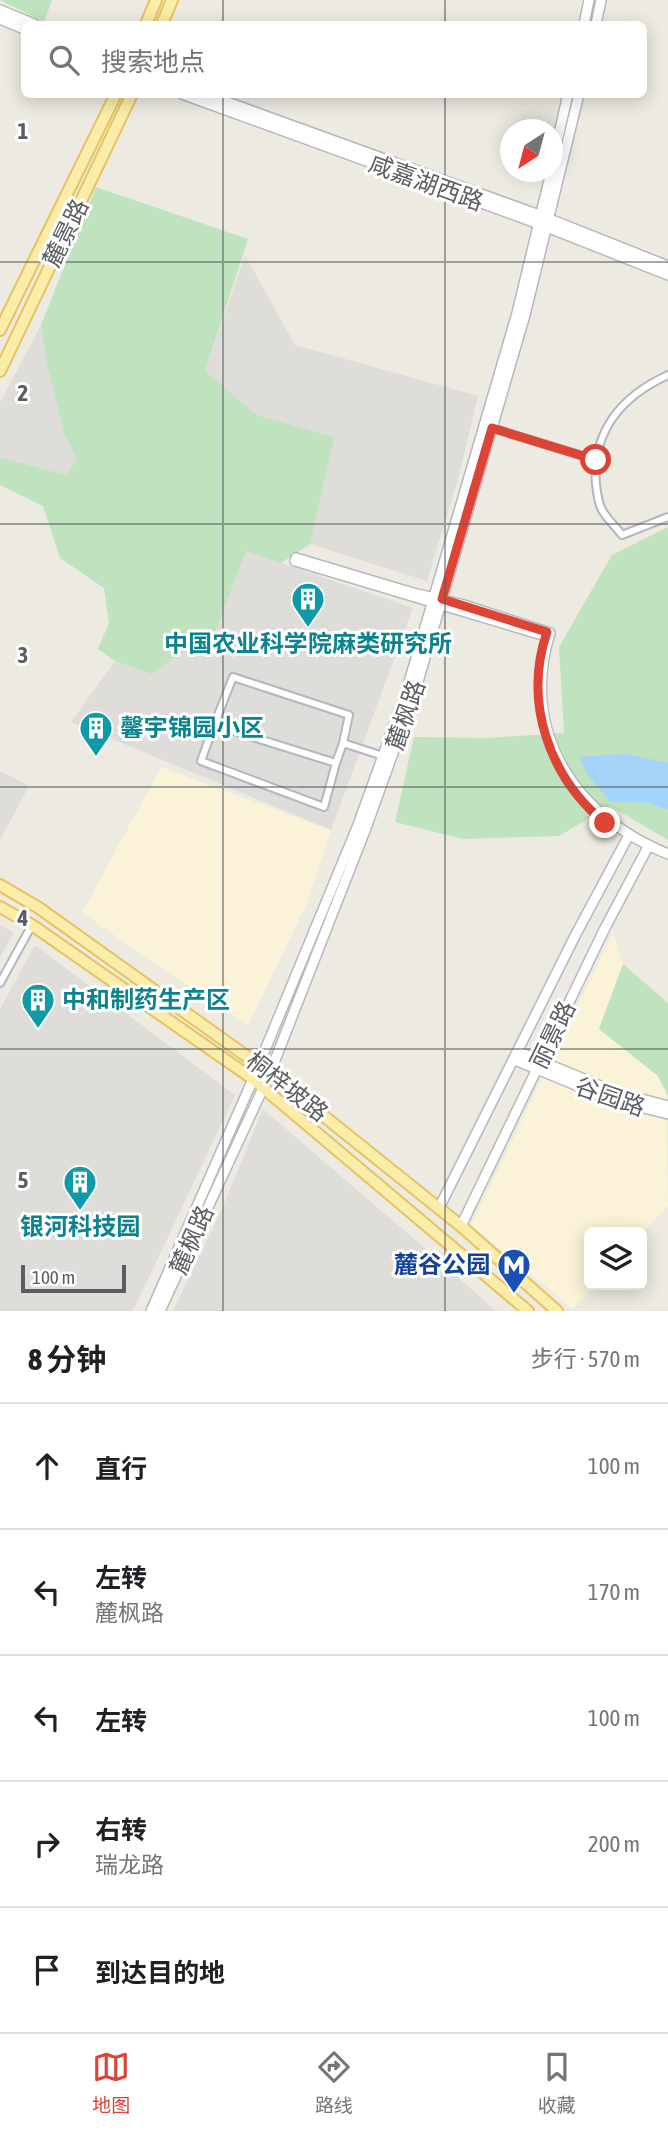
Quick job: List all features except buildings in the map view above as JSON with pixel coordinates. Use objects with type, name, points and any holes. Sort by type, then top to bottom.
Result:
[{"type":"main road","points":[[147,21],[156,0]]},
{"type":"main road","points":[[163,21],[172,0]]},
{"type":"main road","points":[[585,21],[589,0]]},
{"type":"main road","points":[[597,21],[601,0]]},
{"type":"main road","points":[[0,10],[27,21]]},
{"type":"main road","points":[[0,19],[21,28]]},
{"type":"main road","name":"麓景路","points":[[0,330],[114,98]]},
{"type":"main road","name":"麓景路","points":[[0,371],[130,98]]},
{"type":"main road","name":"咸嘉湖西路","points":[[193,98],[668,267]]},
{"type":"main road","name":"咸嘉湖西路","points":[[216,98],[544,222],[668,275]]},
{"type":"main road","points":[[562,119],[567,98]]},
{"type":"main road","name":"麓枫路","points":[[160,1311],[258,1083],[270,1073],[366,828],[415,692],[437,600],[492,428],[578,98]]},
{"type":"main road","points":[[150,1311],[258,1083],[259,1065],[358,825],[407,689],[437,600],[544,222],[550,182]]},
{"type":"main road","points":[[437,600],[295,561],[296,558],[437,600],[548,634],[540,657],[538,692],[548,744],[559,770],[575,793],[598,817],[628,837],[668,856]]},
{"type":"main road","name":"丽景路","points":[[439,1208],[576,934],[628,837]]},
{"type":"main road","name":"丽景路","points":[[461,1226],[538,1065],[648,848]]},
{"type":"main road","name":"桐梓坡路","points":[[0,885],[39,908],[270,1073],[461,1226],[557,1311]]},
{"type":"main road","name":"桐梓坡路","points":[[0,906],[32,925],[258,1083],[528,1311]]},
{"type":"main road","name":"谷园路","points":[[517,1056],[624,1104],[668,1114]]},
{"type":"main road","name":"谷园路","points":[[538,1065],[615,1092],[668,1106]]},
{"type":"street","points":[[668,375],[648,384],[627,400],[597,447],[596,460],[601,508],[622,535],[668,517]]},
{"type":"street","points":[[492,428],[596,460]]},
{"type":"street","points":[[233,677],[349,715],[343,743],[324,807],[201,761],[233,677]]},
{"type":"street","points":[[214,725],[336,763]]},
{"type":"street","points":[[343,743],[383,755]]},
{"type":"street","points":[[0,983],[32,925]]},
{"type":"shaded area","points":[[245,255],[295,345],[478,396],[458,479],[427,581],[310,544],[333,437],[257,415],[205,371]]},
{"type":"shaded area","points":[[41,325],[47,365],[64,433],[78,459],[66,475],[0,457],[0,403]]},
{"type":"shaded area","points":[[246,551],[413,608],[331,830],[71,722],[115,661],[151,674],[216,630]]},
{"type":"shaded area","points":[[161,767],[331,830],[307,903],[248,1026],[82,913]]},
{"type":"shaded area","points":[[0,771],[29,786],[0,840]]},
{"type":"shaded area","points":[[0,925],[14,933],[0,957]]},
{"type":"shaded area","points":[[613,933],[623,964],[599,1029],[658,1076],[666,1094],[668,1205],[647,1228],[584,1227],[584,1290],[590,1290],[573,1309],[471,1225]]},
{"type":"shaded area","name":"银河科技园","points":[[35,945],[235,1095],[133,1311],[0,1311],[0,1009]]},
{"type":"shaded area","points":[[263,1109],[496,1311],[173,1311],[221,1211]]},
{"type":"green space","points":[[0,0],[52,0],[44,21]]},
{"type":"green space","points":[[96,187],[248,239],[205,371],[257,415],[334,437],[310,544],[281,563],[246,551],[216,630],[151,674],[115,661],[98,649],[109,623],[104,588],[60,558],[43,506],[0,485],[0,457],[66,475],[77,459],[64,433],[47,365],[41,325]]},
{"type":"green space","points":[[668,527],[668,840],[610,806],[559,836],[463,839],[395,822],[414,737],[488,738],[564,733],[559,647],[612,555]]},
{"type":"green space","points":[[623,964],[668,1003],[668,1095],[658,1076],[599,1029]]},
{"type":"water","points":[[627,754],[668,763],[668,810],[649,803],[611,802],[588,775],[579,757]]},
{"type":"place","name":"中国农业科学院麻类研究所","points":[[308,629]]},
{"type":"place","name":"馨宇锦园小区","points":[[96,758]]},
{"type":"place","name":"中和制药生产区","points":[[38,1030]]},
{"type":"place","name":"银河科技园","points":[[80,1212]]},
{"type":"place","name":"麓谷公园","points":[[514,1295]]},
{"type":"route","points":[[596,460],[492,428],[442,599],[547,632],[540,657],[538,692],[548,744],[566,783],[587,808],[605,823]]}]
